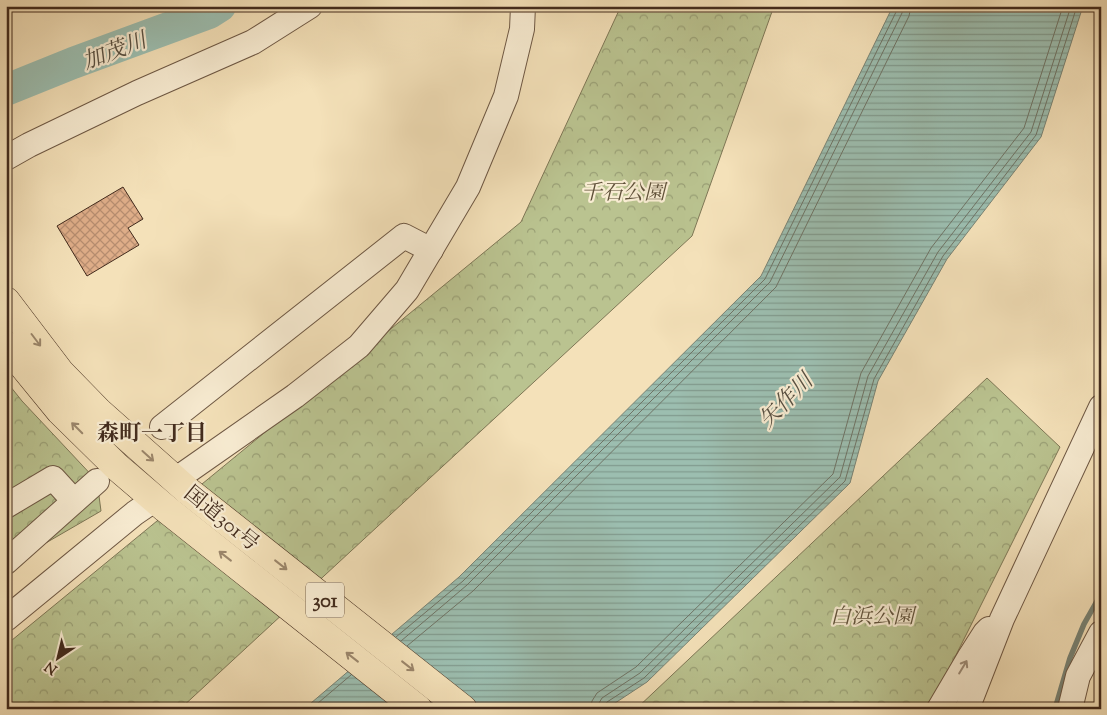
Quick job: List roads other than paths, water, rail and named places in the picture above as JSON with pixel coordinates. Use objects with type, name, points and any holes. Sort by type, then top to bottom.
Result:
[{"type":"highway","name":"国道301号","points":[[6,301],[60,372],[99,412],[181,486],[463,709]]},
{"type":"highway","name":"国道301号","points":[[6,345],[60,411],[117,467],[159,504],[418,709]]},
{"type":"street","points":[[6,158],[28,145],[137,93],[253,42],[310,6]]},
{"type":"street","points":[[181,486],[359,346],[407,290],[468,187],[506,96],[522,29],[523,6]]},
{"type":"street","points":[[162,427],[404,236],[431,250]]},
{"type":"street","points":[[967,709],[1002,620],[1101,407]]},
{"type":"street","points":[[6,506],[53,478],[74,501]]},
{"type":"street","points":[[6,562],[97,481]]},
{"type":"street","points":[[6,619],[135,514],[159,504]]},
{"type":"street","points":[[938,709],[985,633],[994,624],[1002,620]]},
{"type":"street","points":[[1070,709],[1078,676],[1101,633]]},
{"type":"water","name":"矢作川","points":[[893,6],[1083,6],[1041,137],[947,259],[878,381],[850,483],[647,682],[606,709],[304,709],[459,577],[761,276]]},
{"type":"waterway","name":"加茂川","points":[[6,90],[209,13],[220,6]]},
{"type":"waterway","points":[[1055,709],[1070,658],[1084,624],[1101,594]]},
{"type":"district","name":"森町一丁目","points":[[152,432]]},
{"type":"park label","name":"千石公園","points":[[623,192]]},
{"type":"park label","name":"白浜公園","points":[[872,616]]}]
